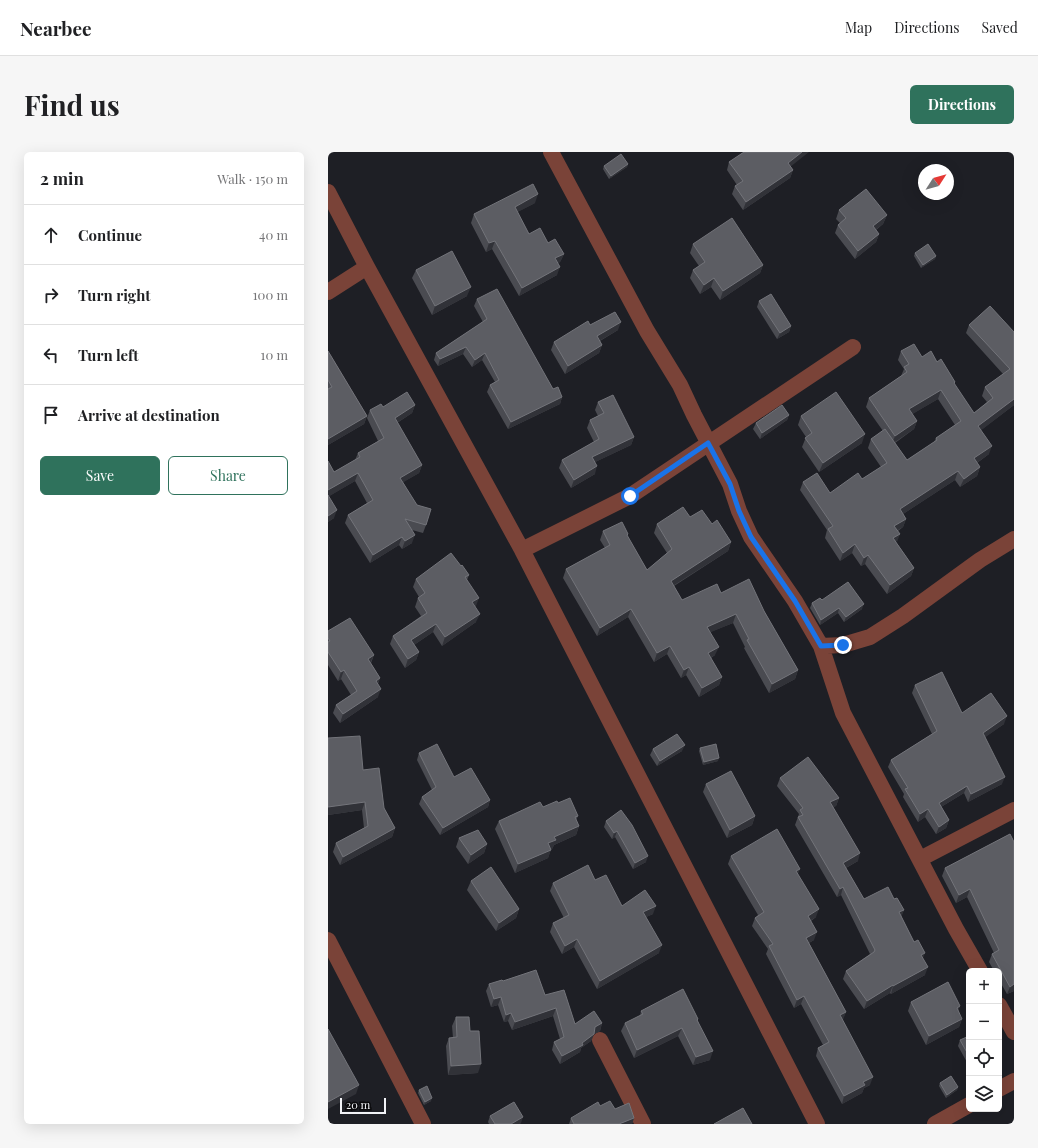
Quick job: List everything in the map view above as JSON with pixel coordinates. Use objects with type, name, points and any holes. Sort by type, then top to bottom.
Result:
[{"type":"street","points":[[551,152],[647,331],[680,385],[730,484],[739,511],[751,537],[795,601],[821,646],[843,713],[978,968]]},
{"type":"street","points":[[328,192],[367,267],[522,550],[817,1124]]},
{"type":"street","points":[[328,292],[367,267]]},
{"type":"street","points":[[522,550],[630,496],[853,347]]},
{"type":"street","points":[[821,646],[843,645],[870,637],[903,616],[980,560],[1014,539]]},
{"type":"street","points":[[920,859],[1014,810]]},
{"type":"street","points":[[328,940],[423,1124]]},
{"type":"street","points":[[1002,1010],[1014,1032]]},
{"type":"street","points":[[600,1040],[643,1124]]},
{"type":"street","points":[[1002,1087],[1014,1081]]},
{"type":"street","points":[[935,1124],[966,1108]]},
{"type":"building","points":[[744,152],[802,152],[788,163],[793,170],[746,202],[735,186],[743,181],[729,162]]},
{"type":"building","points":[[621,154],[628,164],[611,176],[604,166]]},
{"type":"building","points":[[533,184],[538,194],[515,207],[529,234],[540,228],[548,243],[555,239],[564,254],[555,258],[560,267],[522,288],[495,241],[489,243],[474,214]]},
{"type":"building","points":[[866,189],[887,215],[873,226],[879,234],[858,251],[838,225],[846,218],[839,210]]},
{"type":"building","points":[[732,218],[763,265],[723,291],[714,278],[704,285],[693,270],[705,262],[693,244]]},
{"type":"building","points":[[928,244],[936,256],[923,265],[915,253]]},
{"type":"building","points":[[452,251],[471,287],[435,306],[416,270]]},
{"type":"building","points":[[497,289],[553,389],[558,387],[562,397],[511,422],[490,385],[499,380],[485,353],[475,360],[466,347],[440,359],[436,353],[487,319],[477,299]]},
{"type":"building","points":[[771,294],[791,326],[780,333],[759,301]]},
{"type":"building","points":[[990,306],[1014,332],[1014,399],[978,426],[992,446],[974,458],[980,467],[964,479],[958,471],[900,509],[906,519],[894,526],[900,534],[893,538],[914,568],[890,585],[868,555],[864,558],[855,544],[843,553],[828,529],[833,526],[803,482],[817,473],[830,493],[858,473],[862,479],[887,463],[871,439],[885,429],[907,460],[937,440],[936,438],[961,421],[941,390],[909,409],[917,421],[895,436],[869,398],[907,372],[904,367],[909,364],[901,351],[914,344],[922,357],[931,351],[937,362],[941,359],[955,382],[954,383],[974,413],[993,398],[985,387],[1010,369],[969,325]]},
{"type":"building","points":[[615,312],[621,322],[597,336],[602,345],[568,366],[554,342],[588,321],[590,325]]},
{"type":"building","points":[[328,351],[367,416],[328,439],[328,389],[332,387],[328,380]]},
{"type":"building","points":[[407,392],[415,405],[395,418],[422,465],[400,478],[417,505],[431,509],[426,525],[405,519],[415,535],[405,541],[402,537],[373,555],[348,515],[373,500],[358,473],[328,490],[328,461],[334,472],[360,457],[358,453],[384,438],[370,410],[381,404],[383,407]]},
{"type":"building","points":[[836,392],[865,434],[823,463],[805,438],[812,433],[801,416]]},
{"type":"building","points":[[613,395],[634,437],[592,457],[597,466],[574,480],[562,460],[599,439],[590,420],[604,413],[598,402]]},
{"type":"building","points":[[782,405],[789,415],[762,433],[756,423]]},
{"type":"building","points":[[328,495],[337,510],[328,516]]},
{"type":"building","points":[[683,507],[690,517],[702,510],[712,524],[717,520],[731,542],[671,581],[682,600],[717,584],[721,593],[749,579],[764,611],[798,670],[772,684],[747,640],[749,639],[736,614],[707,627],[719,647],[708,653],[722,677],[702,688],[689,667],[684,670],[670,646],[657,653],[631,609],[600,628],[566,569],[610,545],[603,531],[622,522],[628,534],[627,535],[647,570],[672,549],[657,524]]},
{"type":"building","points":[[451,553],[469,575],[465,577],[479,598],[472,602],[480,614],[445,637],[436,624],[411,640],[419,652],[408,659],[393,636],[427,613],[418,598],[425,593],[416,579]]},
{"type":"building","points":[[848,582],[864,604],[846,617],[839,608],[821,620],[812,603],[820,598],[822,600]]},
{"type":"building","points":[[350,618],[374,655],[368,659],[380,678],[376,681],[381,689],[343,714],[336,705],[357,691],[344,670],[341,672],[328,652],[328,642],[330,641],[328,638],[328,631]]},
{"type":"building","points":[[942,672],[962,713],[991,693],[1007,716],[983,733],[1005,777],[971,794],[967,786],[939,803],[949,820],[939,827],[928,809],[920,814],[905,789],[908,788],[891,760],[937,731],[915,685]]},
{"type":"building","points":[[677,734],[685,745],[660,761],[653,749]]},
{"type":"building","points":[[360,736],[363,770],[379,768],[384,808],[395,828],[343,857],[336,843],[368,826],[365,802],[328,807],[328,738]]},
{"type":"building","points":[[437,744],[454,777],[471,768],[490,800],[443,828],[422,797],[436,787],[419,753]]},
{"type":"building","points":[[716,744],[719,758],[704,762],[700,748]]},
{"type":"building","points":[[808,757],[839,798],[830,802],[860,853],[843,863],[864,899],[888,887],[894,899],[897,898],[904,910],[899,912],[914,942],[918,940],[925,953],[921,955],[928,967],[893,985],[867,1001],[846,971],[875,950],[843,887],[840,889],[798,817],[803,815],[800,810],[803,808],[780,778]]},
{"type":"building","points":[[731,771],[755,816],[730,830],[706,784]]},
{"type":"building","points":[[570,798],[578,816],[575,817],[579,826],[554,837],[556,840],[548,843],[551,850],[518,864],[499,821],[540,802],[543,807],[557,801],[558,803]]},
{"type":"building","points":[[621,810],[632,825],[648,856],[635,863],[617,831],[614,833],[606,821]]},
{"type":"building","points":[[777,829],[800,869],[796,871],[819,909],[808,916],[817,932],[806,938],[846,1012],[840,1015],[873,1077],[863,1082],[865,1085],[844,1096],[818,1048],[829,1042],[804,996],[797,1000],[769,946],[773,944],[755,918],[764,912],[731,856]]},
{"type":"building","points":[[478,830],[487,844],[471,855],[459,838]]},
{"type":"building","points":[[1010,834],[1014,842],[1014,984],[1010,987],[1002,972],[1002,968],[1000,968],[992,954],[999,950],[970,889],[959,895],[945,868]]},
{"type":"building","points":[[588,865],[595,880],[606,875],[622,906],[645,890],[656,906],[643,912],[662,945],[600,981],[577,939],[565,946],[553,923],[569,915],[553,883]]},
{"type":"building","points":[[491,867],[519,909],[499,923],[471,881]]},
{"type":"building","points":[[536,970],[545,995],[564,990],[575,1024],[594,1011],[602,1023],[595,1027],[594,1034],[582,1043],[583,1045],[562,1056],[554,1042],[564,1037],[556,1008],[515,1022],[511,1013],[506,1015],[501,997],[494,999],[489,984]]},
{"type":"building","points":[[948,982],[960,1006],[957,1008],[962,1019],[929,1036],[911,1002]]},
{"type":"building","points":[[683,989],[713,1051],[696,1057],[682,1028],[637,1050],[625,1023],[643,1014],[641,1011]]},
{"type":"building","points":[[456,1017],[469,1017],[470,1031],[479,1031],[481,1064],[451,1066],[449,1038],[457,1037]]},
{"type":"building","points":[[328,1029],[359,1085],[328,1102]]},
{"type":"building","points":[[966,1037],[966,1051],[960,1040]]},
{"type":"building","points":[[951,1076],[958,1087],[947,1095],[940,1083]]},
{"type":"building","points":[[427,1086],[432,1098],[425,1102],[419,1090]]},
{"type":"building","points":[[610,1101],[615,1109],[629,1103],[634,1118],[619,1124],[574,1124],[571,1118],[598,1102],[600,1106]]},
{"type":"building","points":[[514,1102],[523,1117],[511,1124],[495,1124],[490,1116]]},
{"type":"building","points":[[743,1108],[752,1124],[714,1124]]},
{"type":"route","points":[[630,496],[708,443],[730,484],[739,511],[751,537],[795,601],[821,646],[843,645]]}]
